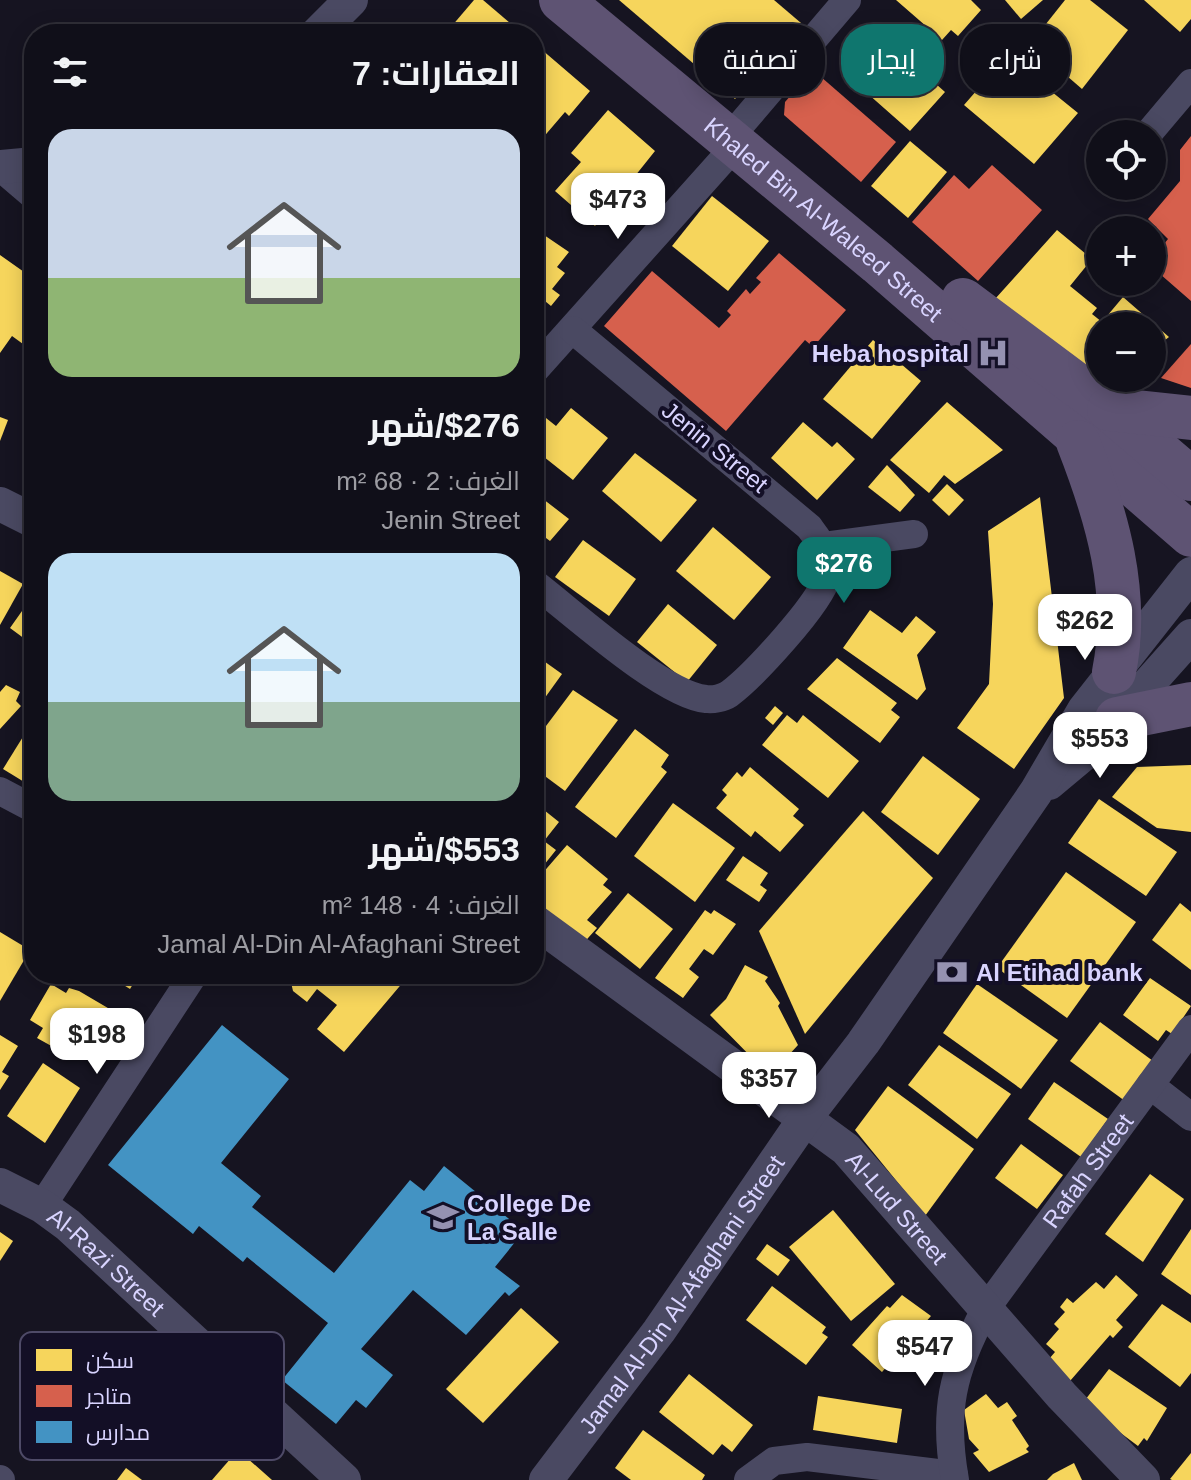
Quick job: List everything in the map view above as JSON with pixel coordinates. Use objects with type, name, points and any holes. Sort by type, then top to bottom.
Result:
[{"type":"main road","name":"Khaled Bin Al-Waleed Street","points":[[561,0],[1109,409],[1191,479]]},
{"type":"main road","name":"Khaled Bin Al-Waleed Street","points":[[600,0],[740,133],[1075,436],[1191,535]]},
{"type":"main road","points":[[1109,409],[1191,418]]},
{"type":"main road","points":[[1075,436],[1101,501],[1113,548],[1120,642],[1114,672]]},
{"type":"main road","points":[[1117,719],[1191,704]]},
{"type":"street","points":[[327,24],[351,0]]},
{"type":"street","points":[[544,360],[740,133],[847,0]]},
{"type":"street","points":[[1160,120],[1191,83]]},
{"type":"street","points":[[0,167],[24,165]]},
{"type":"street","points":[[0,167],[24,187]]},
{"type":"street","name":"Jenin Street","points":[[573,330],[774,495],[824,546]]},
{"type":"street","points":[[0,504],[24,516]]},
{"type":"street","points":[[544,591],[674,690],[710,700],[726,696],[745,679],[820,594],[829,561],[824,546],[914,534]]},
{"type":"street","name":"Jamal Al-Din Al-Afaghani Street","points":[[546,1480],[659,1331],[806,1117],[863,1043],[1036,792],[1084,710],[1191,574]]},
{"type":"street","name":"Jamal Al-Din Al-Afaghani Street","points":[[1036,792],[1078,761],[1191,636]]},
{"type":"street","points":[[0,791],[24,804]]},
{"type":"street","name":"Al-Lud Street","points":[[544,928],[806,1117],[864,1166],[985,1310],[1143,1480]]},
{"type":"street","points":[[42,1206],[187,984]]},
{"type":"street","name":"Rafah Street","points":[[954,1477],[949,1432],[952,1388],[965,1348],[985,1310],[1191,1029]]},
{"type":"street","points":[[1150,1085],[1191,1117]]},
{"type":"street","name":"Al-Razi Street","points":[[0,1185],[42,1206],[103,1256],[185,1332]]},
{"type":"street","name":"Al-Razi Street","points":[[284,1424],[344,1480]]},
{"type":"street","points":[[748,1480],[774,1461],[807,1457],[954,1477]]},
{"type":"building: سكن","points":[[474,0],[483,0],[511,24],[454,24]]},
{"type":"building: سكن","points":[[619,0],[774,0],[801,23],[695,24],[695,65]]},
{"type":"building: سكن","points":[[896,0],[971,0],[981,10],[969,24],[960,24],[958,36],[951,30],[944,38],[944,24],[924,24]]},
{"type":"building: سكن","points":[[1005,0],[1043,0],[1021,19]]},
{"type":"building: سكن","points":[[1065,0],[1090,0],[1128,30],[1082,89],[1070,79],[1070,24],[1046,24]]},
{"type":"building: سكن","points":[[1144,0],[1191,0],[1191,19],[1180,32]]},
{"type":"building: سكن","points":[[544,52],[590,91],[569,116],[565,112],[544,136]]},
{"type":"building: سكن","points":[[870,96],[941,96],[910,131]]},
{"type":"building: سكن","points":[[972,96],[1057,96],[1078,113],[1034,164],[964,105]]},
{"type":"building: سكن","points":[[608,110],[655,151],[595,226],[555,191],[581,162],[571,153]]},
{"type":"building: سكن","points":[[910,141],[947,172],[908,218],[871,186]]},
{"type":"building: سكن","points":[[712,196],[769,241],[728,291],[672,246]]},
{"type":"building: سكن","points":[[1057,230],[1086,254],[1086,266],[1070,286],[1097,308],[1094,312],[1086,312],[1086,365],[1077,366],[995,299]]},
{"type":"building: سكن","points":[[544,235],[569,252],[557,267],[565,273],[552,289],[560,295],[551,306],[544,300]]},
{"type":"building: سكن","points":[[0,255],[24,272],[24,343],[12,336],[0,353]]},
{"type":"building: سكن","points":[[1123,297],[1140,312],[1110,312]]},
{"type":"building: سكن","points":[[873,340],[921,381],[872,439],[823,399]]},
{"type":"building: سكن","points":[[947,402],[1003,450],[955,484],[944,475],[929,493],[890,460]]},
{"type":"building: سكن","points":[[571,408],[608,438],[573,480],[544,457],[544,420],[546,418],[556,426]]},
{"type":"building: سكن","points":[[0,417],[8,420],[0,441]]},
{"type":"building: سكن","points":[[803,422],[832,447],[837,442],[855,459],[817,500],[771,458]]},
{"type":"building: سكن","points":[[635,453],[697,500],[661,542],[602,491]]},
{"type":"building: سكن","points":[[887,465],[915,495],[900,512],[868,487]]},
{"type":"building: سكن","points":[[947,484],[964,500],[949,516],[932,500]]},
{"type":"building: سكن","points":[[1040,497],[1064,698],[1014,769],[957,728],[989,684],[993,604],[988,531]]},
{"type":"building: سكن","points":[[544,500],[569,519],[550,541],[546,538],[544,541]]},
{"type":"building: سكن","points":[[713,527],[771,577],[734,620],[676,571]]},
{"type":"building: سكن","points":[[583,540],[636,579],[609,616],[555,577]]},
{"type":"building: سكن","points":[[0,571],[23,584],[0,625]]},
{"type":"building: سكن","points":[[668,604],[717,645],[687,682],[637,642]]},
{"type":"building: سكن","points":[[24,608],[24,638],[10,628]]},
{"type":"building: سكن","points":[[870,610],[902,633],[916,616],[936,632],[917,655],[926,689],[917,700],[843,648]]},
{"type":"building: سكن","points":[[837,658],[897,703],[891,710],[900,717],[880,743],[807,689]]},
{"type":"building: سكن","points":[[544,661],[562,674],[544,699]]},
{"type":"building: سكن","points":[[6,685],[20,692],[16,701],[21,706],[0,729],[0,692]]},
{"type":"building: سكن","points":[[573,690],[618,720],[565,791],[544,775],[544,729]]},
{"type":"building: سكن","points":[[775,706],[783,713],[773,725],[765,718]]},
{"type":"building: سكن","points":[[787,715],[797,723],[803,715],[859,761],[828,798],[762,745]]},
{"type":"building: سكن","points":[[635,729],[669,755],[661,767],[667,772],[616,838],[575,807]]},
{"type":"building: سكن","points":[[24,735],[24,782],[3,769]]},
{"type":"building: سكن","points":[[923,756],[980,799],[938,855],[881,812]]},
{"type":"building: سكن","points":[[1191,765],[1191,832],[1157,828],[1112,797],[1137,767]]},
{"type":"building: سكن","points":[[750,767],[799,809],[793,816],[804,825],[780,852],[755,831],[751,837],[716,808],[727,795],[722,790],[737,772],[742,777]]},
{"type":"building: سكن","points":[[1099,799],[1177,852],[1146,896],[1068,843]]},
{"type":"building: سكن","points":[[673,803],[735,848],[695,902],[634,856]]},
{"type":"building: سكن","points":[[544,810],[559,822],[544,841]]},
{"type":"building: سكن","points":[[863,811],[933,878],[805,1034],[759,931]]},
{"type":"building: سكن","points":[[544,841],[556,850],[544,865]]},
{"type":"building: سكن","points":[[567,845],[608,879],[603,885],[612,892],[587,920],[597,928],[580,947],[544,920],[544,871]]},
{"type":"building: سكن","points":[[743,856],[768,873],[760,885],[767,890],[759,902],[726,880]]},
{"type":"building: سكن","points":[[1066,872],[1136,922],[1067,1018],[997,968]]},
{"type":"building: سكن","points":[[628,893],[673,929],[640,969],[595,933]]},
{"type":"building: سكن","points":[[1180,903],[1191,912],[1191,970],[1152,940]]},
{"type":"building: سكن","points":[[705,910],[711,914],[714,910],[736,924],[713,955],[704,949],[689,969],[699,977],[683,998],[655,978]]},
{"type":"building: سكن","points":[[0,932],[24,946],[24,960],[0,1001]]},
{"type":"building: سكن","points":[[745,965],[768,977],[765,981],[780,1003],[778,1006],[798,1045],[776,1069],[761,1067],[710,1015],[726,999]]},
{"type":"building: سكن","points":[[1150,978],[1191,1006],[1172,1034],[1166,1030],[1158,1041],[1123,1015]]},
{"type":"building: سكن","points":[[51,984],[66,993],[69,988],[79,991],[113,1011],[107,1020],[119,1026],[109,1043],[102,1039],[92,1056],[60,1038],[55,1048],[37,1038],[43,1028],[30,1020]]},
{"type":"building: سكن","points":[[291,984],[402,984],[344,1052],[317,1029],[337,1005],[317,989],[307,1002],[293,991]]},
{"type":"building: سكن","points":[[977,984],[1058,1040],[1021,1089],[943,1033]]},
{"type":"building: سكن","points":[[1100,1022],[1153,1061],[1125,1101],[1070,1061]]},
{"type":"building: سكن","points":[[0,1035],[18,1046],[2,1072],[9,1076],[0,1090]]},
{"type":"building: سكن","points":[[939,1045],[1011,1094],[977,1139],[908,1085]]},
{"type":"building: سكن","points":[[43,1063],[80,1088],[45,1143],[7,1116]]},
{"type":"building: سكن","points":[[1054,1082],[1108,1119],[1081,1157],[1028,1119]]},
{"type":"building: سكن","points":[[888,1086],[974,1149],[925,1216],[855,1130]]},
{"type":"building: سكن","points":[[1021,1144],[1063,1175],[1037,1209],[995,1178]]},
{"type":"building: سكن","points":[[1150,1174],[1184,1199],[1143,1262],[1105,1234]]},
{"type":"building: سكن","points":[[833,1210],[895,1284],[851,1321],[789,1247]]},
{"type":"building: سكن","points":[[1191,1229],[1191,1295],[1161,1274]]},
{"type":"building: سكن","points":[[0,1232],[13,1241],[0,1261]]},
{"type":"building: سكن","points":[[767,1244],[790,1260],[778,1276],[756,1259]]},
{"type":"building: سكن","points":[[1116,1275],[1138,1295],[1116,1320],[1123,1327],[1113,1338],[1110,1335],[1070,1381],[1043,1366],[1055,1352],[1046,1344],[1059,1329],[1054,1324],[1065,1312],[1060,1307],[1067,1298],[1073,1303],[1096,1282],[1104,1289]]},
{"type":"building: سكن","points":[[772,1286],[826,1327],[822,1333],[828,1337],[806,1365],[746,1320]]},
{"type":"building: سكن","points":[[902,1295],[931,1316],[882,1372],[852,1345],[887,1306],[890,1308]]},
{"type":"building: سكن","points":[[1162,1304],[1191,1323],[1191,1373],[1180,1387],[1128,1347]]},
{"type":"building: سكن","points":[[521,1308],[559,1342],[483,1423],[446,1389]]},
{"type":"building: سكن","points":[[1109,1369],[1167,1408],[1147,1441],[1144,1438],[1138,1446],[1082,1404]]},
{"type":"building: سكن","points":[[689,1374],[753,1425],[732,1452],[722,1444],[713,1455],[659,1412]]},
{"type":"building: سكن","points":[[986,1394],[998,1408],[1007,1402],[1017,1416],[1012,1420],[1029,1446],[1026,1449],[1029,1452],[989,1472],[973,1453],[979,1450],[969,1439],[964,1410]]},
{"type":"building: سكن","points":[[818,1396],[902,1409],[897,1443],[813,1430]]},
{"type":"building: سكن","points":[[643,1430],[705,1475],[702,1480],[631,1480],[615,1468]]},
{"type":"building: سكن","points":[[1191,1453],[1191,1480],[1170,1479]]},
{"type":"building: سكن","points":[[229,1460],[249,1460],[272,1480],[212,1480]]},
{"type":"building: سكن","points":[[1074,1463],[1082,1480],[1047,1480],[1053,1474]]},
{"type":"building: سكن","points":[[126,1468],[142,1480],[117,1480]]},
{"type":"building: متاجر","points":[[825,80],[896,142],[861,182],[784,115],[785,102],[790,96],[825,96]]},
{"type":"building: متاجر","points":[[1191,136],[1191,301],[1166,279],[1166,216],[1151,216],[1180,181],[1180,150]]},
{"type":"building: متاجر","points":[[992,165],[1042,210],[978,281],[912,222],[954,175],[969,189]]},
{"type":"building: متاجر","points":[[779,253],[846,310],[813,347],[805,340],[726,431],[604,326],[652,271],[719,328],[731,315],[727,311],[746,289],[750,294],[761,282],[756,278]]},
{"type":"building: متاجر","points":[[1191,344],[1191,388],[1166,380],[1166,372]]},
{"type":"building: مدارس","name":"College De La Salle","points":[[222,1025],[289,1079],[221,1163],[261,1196],[252,1207],[334,1273],[410,1180],[424,1191],[444,1166],[524,1231],[495,1267],[520,1286],[509,1296],[505,1292],[466,1335],[413,1290],[361,1349],[393,1375],[366,1408],[356,1400],[336,1424],[284,1382],[284,1378],[328,1323],[247,1257],[243,1262],[199,1226],[193,1234],[108,1165]]},
{"type":"place","name":"Heba hospital","points":[[993,353]]},
{"type":"place","name":"Al Etihad bank","points":[[952,972]]},
{"type":"place","name":"College De La Salle","points":[[443,1217]]}]
